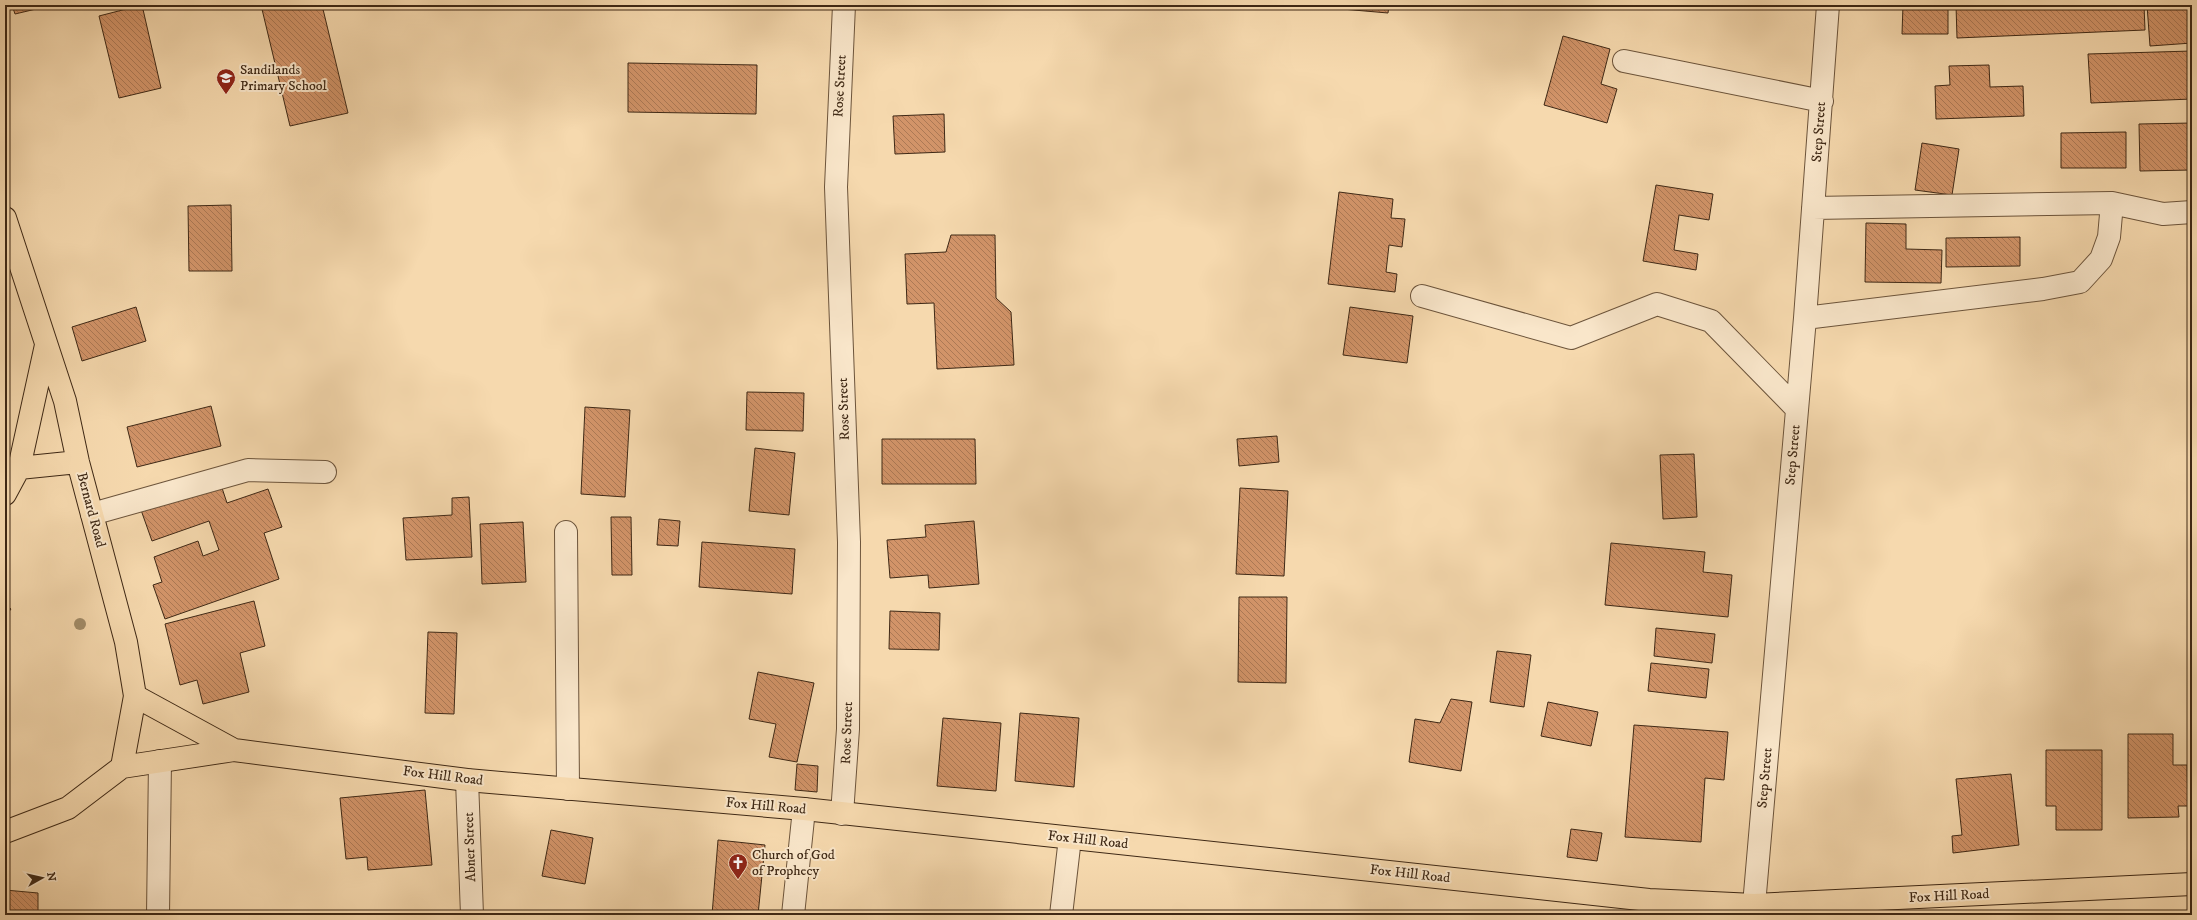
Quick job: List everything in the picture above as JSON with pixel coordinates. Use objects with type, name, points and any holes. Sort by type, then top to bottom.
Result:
[{"type":"main road","name":"Bernard Road","points":[[5,218],[65,401],[78,462],[126,642],[135,696],[122,767]]},
{"type":"main road","points":[[5,494],[19,468],[46,345]]},
{"type":"main road","points":[[19,468],[78,462]]},
{"type":"main road","points":[[135,696],[234,750]]},
{"type":"main road","name":"Fox Hill Road","points":[[5,832],[68,808],[122,767],[234,750],[467,780],[804,810],[1650,900],[1754,905],[2192,884]]},
{"type":"street","name":"Rose Street","points":[[842,814],[848,729],[849,542],[836,187],[844,5]]},
{"type":"street","name":"Step Street","points":[[1754,905],[1798,409],[1828,5]]},
{"type":"street","points":[[1624,61],[1822,101]]},
{"type":"street","points":[[1805,318],[2043,289],[2080,282],[2101,259],[2109,237],[2112,203]]},
{"type":"street","points":[[1813,208],[2112,203],[2163,214],[2192,212]]},
{"type":"street","points":[[1422,296],[1570,338],[1657,304],[1711,322],[1798,409]]},
{"type":"street","points":[[92,514],[248,470],[325,472]]},
{"type":"street","points":[[566,532],[568,789]]},
{"type":"street","points":[[158,915],[160,761]]},
{"type":"street","name":"Abner Street","points":[[467,780],[472,915]]},
{"type":"street","points":[[792,915],[804,810]]},
{"type":"street","points":[[1061,915],[1070,838]]},
{"type":"building","points":[[12,5],[53,5],[15,14]]},
{"type":"building","points":[[142,5],[161,88],[119,98],[99,16]]},
{"type":"building","points":[[261,5],[322,5],[348,113],[290,126]]},
{"type":"building","points":[[1319,5],[1389,5],[1388,13],[1319,7]]},
{"type":"building","points":[[1903,5],[1948,5],[1948,34],[1902,34]]},
{"type":"building","points":[[1956,5],[2144,5],[2145,30],[1957,38]]},
{"type":"building","points":[[2147,5],[2192,5],[2192,43],[2150,46]]},
{"type":"building","points":[[1563,36],[1610,49],[1601,84],[1617,89],[1607,123],[1544,105]]},
{"type":"building","points":[[2192,51],[2192,99],[2091,103],[2088,54]]},
{"type":"building","points":[[628,63],[757,65],[756,114],[628,112]]},
{"type":"building","points":[[1989,65],[1990,87],[2023,86],[2024,116],[1936,119],[1935,86],[1950,85],[1949,66]]},
{"type":"building","points":[[944,114],[945,152],[895,154],[893,116]]},
{"type":"building","points":[[2192,123],[2192,170],[2140,171],[2139,124]]},
{"type":"building","points":[[2126,132],[2126,168],[2061,168],[2061,133]]},
{"type":"building","points":[[1922,143],[1959,149],[1952,195],[1915,190]]},
{"type":"building","points":[[1656,185],[1713,194],[1709,220],[1679,215],[1674,250],[1698,254],[1696,270],[1643,261]]},
{"type":"building","points":[[1339,192],[1393,199],[1391,218],[1405,219],[1402,247],[1389,245],[1386,272],[1397,274],[1395,292],[1328,284]]},
{"type":"building","points":[[231,205],[232,271],[189,271],[188,206]]},
{"type":"building","points":[[1866,223],[1906,224],[1906,249],[1942,250],[1941,283],[1865,282]]},
{"type":"building","points":[[951,235],[995,235],[996,298],[1011,312],[1014,365],[937,369],[934,303],[907,304],[905,254],[946,252]]},
{"type":"building","points":[[2020,237],[2020,266],[1946,267],[1946,238]]},
{"type":"building","points":[[136,307],[146,341],[82,361],[72,327]]},
{"type":"building","points":[[1350,307],[1413,316],[1407,363],[1343,355]]},
{"type":"building","points":[[747,392],[804,393],[803,431],[746,430]]},
{"type":"building","points":[[211,406],[221,446],[137,467],[127,427]]},
{"type":"building","points":[[585,407],[630,410],[625,497],[581,494]]},
{"type":"building","points":[[1277,436],[1279,462],[1239,466],[1237,439]]},
{"type":"building","points":[[882,439],[975,439],[976,484],[882,484]]},
{"type":"building","points":[[755,448],[795,453],[789,515],[749,511]]},
{"type":"building","points":[[1694,454],[1697,517],[1663,519],[1660,455]]},
{"type":"building","points":[[220,482],[227,503],[268,489],[282,527],[264,533],[279,579],[165,619],[153,585],[162,582],[154,557],[198,541],[203,556],[219,550],[209,521],[152,541],[141,510]]},
{"type":"building","points":[[1240,488],[1288,491],[1284,576],[1236,574]]},
{"type":"building","points":[[469,497],[472,557],[406,560],[403,518],[452,515],[452,498]]},
{"type":"building","points":[[611,517],[631,517],[632,575],[612,575]]},
{"type":"building","points":[[659,519],[680,521],[678,546],[657,545]]},
{"type":"building","points":[[974,521],[979,584],[929,588],[928,575],[890,578],[887,540],[926,537],[925,525]]},
{"type":"building","points":[[523,522],[526,582],[482,584],[480,524]]},
{"type":"building","points":[[702,542],[795,549],[792,594],[699,587]]},
{"type":"building","points":[[1611,543],[1705,552],[1703,572],[1732,575],[1728,617],[1605,605]]},
{"type":"building","points":[[1239,597],[1287,597],[1286,683],[1238,682]]},
{"type":"building","points":[[254,601],[265,646],[240,653],[249,692],[203,704],[197,680],[180,685],[165,624]]},
{"type":"building","points":[[5,604],[11,609],[5,617]]},
{"type":"building","points":[[890,611],[940,613],[939,650],[889,649]]},
{"type":"building","points":[[1656,628],[1715,634],[1712,663],[1654,656]]},
{"type":"building","points":[[428,632],[457,633],[454,714],[425,713]]},
{"type":"building","points":[[1497,651],[1531,655],[1524,707],[1490,702]]},
{"type":"building","points":[[1651,663],[1709,669],[1706,698],[1648,691]]},
{"type":"building","points":[[758,672],[814,683],[797,762],[769,757],[776,724],[749,719]]},
{"type":"building","points":[[1451,699],[1472,702],[1461,771],[1409,762],[1415,719],[1440,723]]},
{"type":"building","points":[[1548,702],[1598,712],[1591,746],[1541,736]]},
{"type":"building","points":[[1020,713],[1079,718],[1074,787],[1015,781]]},
{"type":"building","points":[[943,718],[1001,723],[996,791],[937,786]]},
{"type":"building","points":[[1634,725],[1728,732],[1724,780],[1705,778],[1701,842],[1625,837]]},
{"type":"building","points":[[2128,734],[2173,734],[2173,765],[2187,765],[2188,806],[2178,806],[2179,817],[2128,818]]},
{"type":"building","points":[[2046,750],[2102,750],[2102,830],[2056,830],[2056,806],[2046,806]]},
{"type":"building","points":[[797,764],[818,766],[817,792],[795,790]]},
{"type":"building","points":[[2011,774],[2019,845],[1953,853],[1952,836],[1962,835],[1956,779]]},
{"type":"building","points":[[425,790],[432,865],[368,870],[367,857],[346,859],[340,798]]},
{"type":"building","points":[[1571,829],[1602,833],[1597,861],[1567,857]]},
{"type":"building","points":[[551,830],[593,838],[585,884],[542,876]]},
{"type":"building","name":"Church of God of Prophecy","points":[[718,840],[765,845],[758,915],[712,915]]},
{"type":"building","points":[[5,890],[38,893],[38,915],[5,915]]},
{"type":"building","points":[[1345,912],[1363,915],[1344,915]]},
{"type":"place","name":"Sandilands Primary School","points":[[226,95]]},
{"type":"place","name":"Church of God of Prophecy","points":[[738,880]]}]
